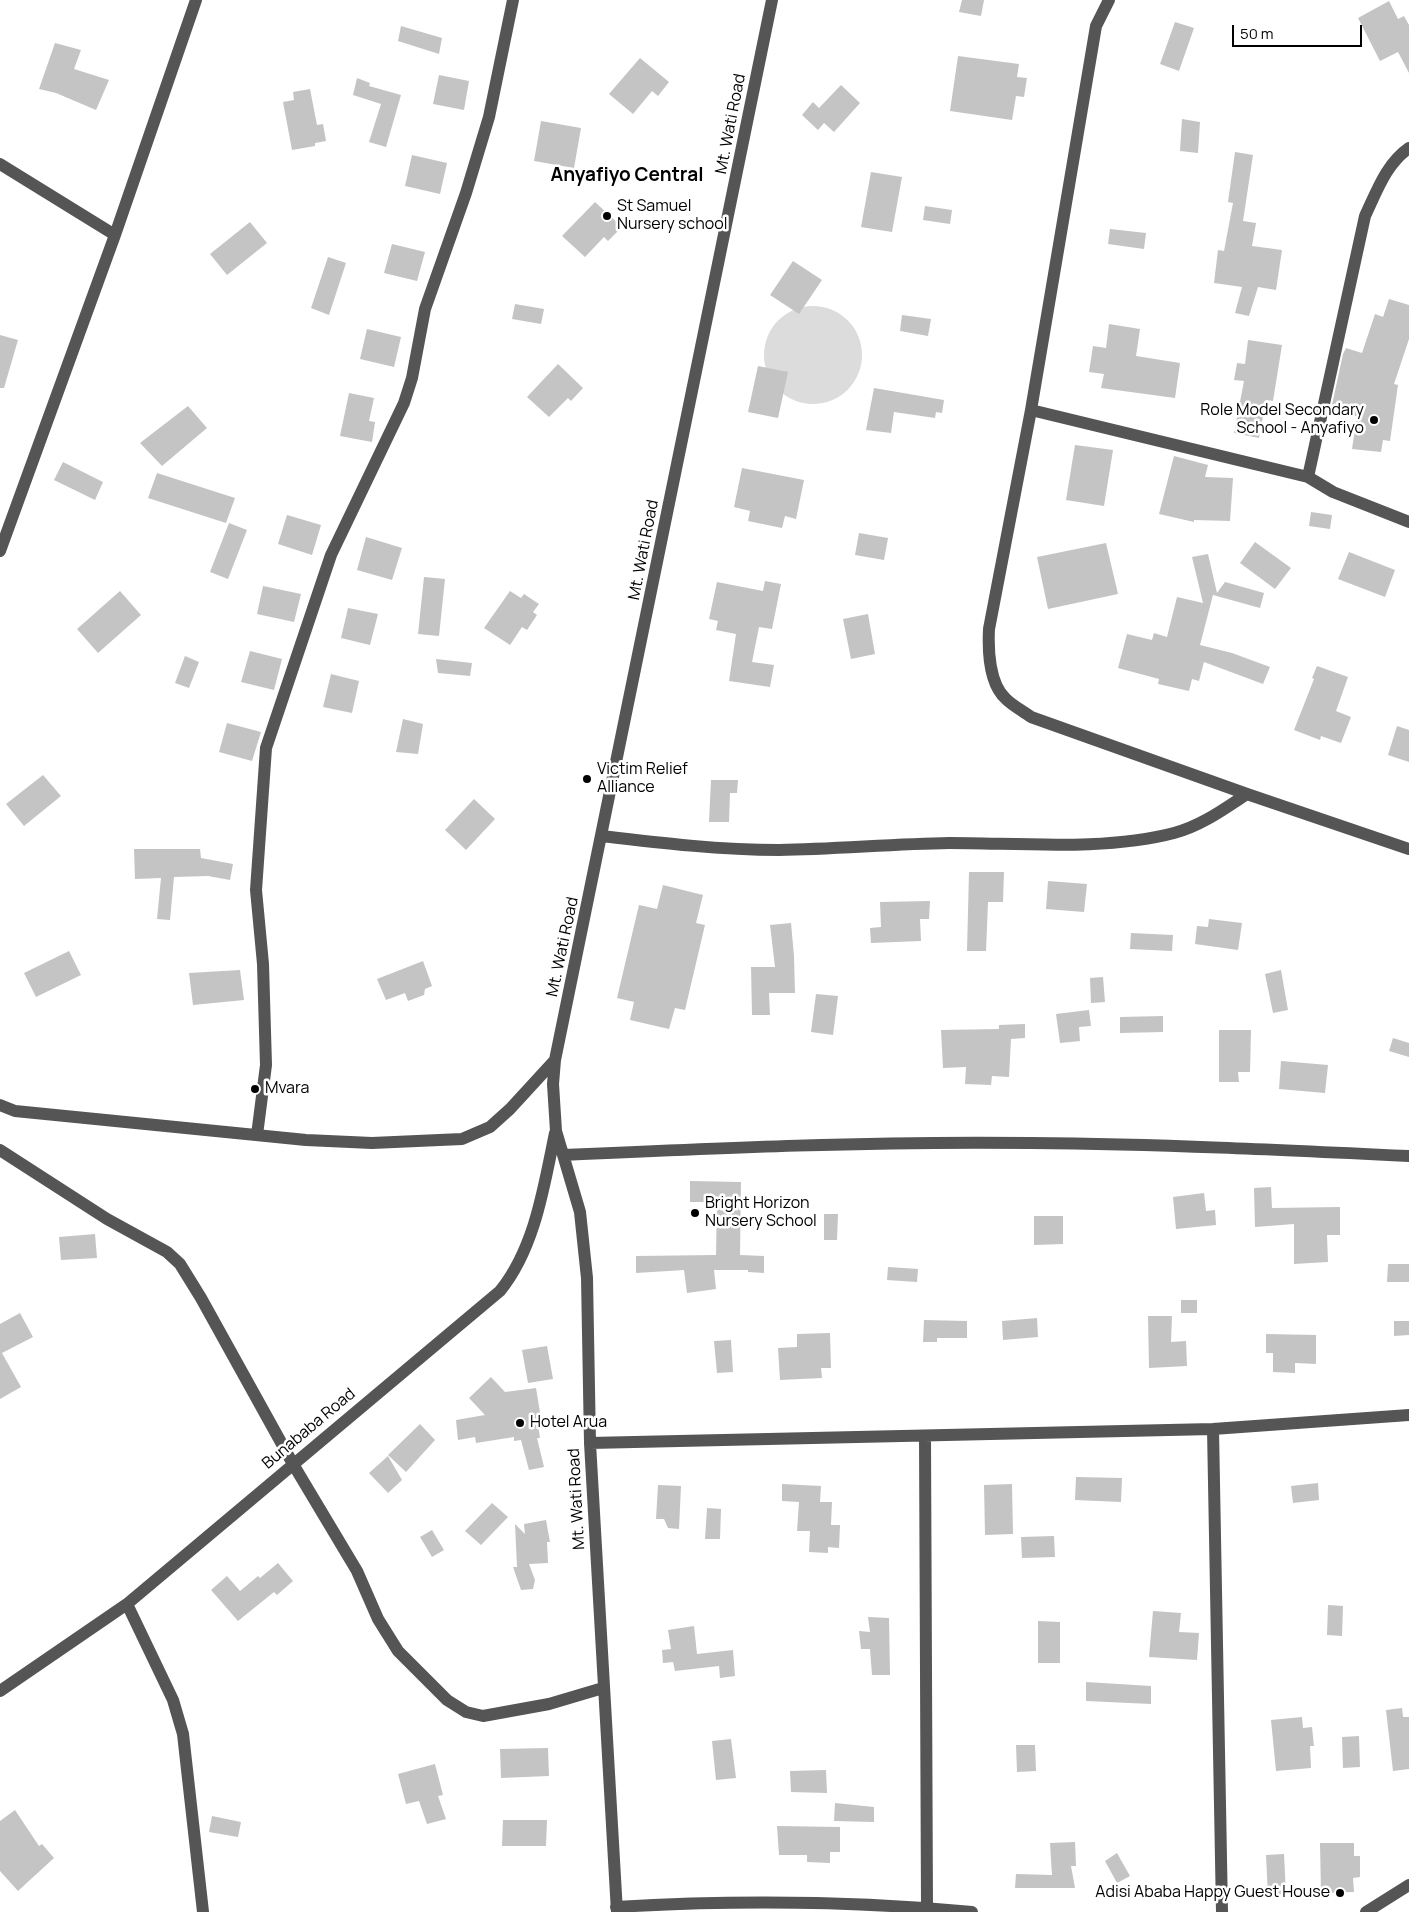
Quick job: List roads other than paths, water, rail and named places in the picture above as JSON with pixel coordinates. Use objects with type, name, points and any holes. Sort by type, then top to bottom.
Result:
[{"type":"street","points":[[0,551],[115,235],[196,0]]},
{"type":"street","points":[[257,1135],[266,1065],[263,964],[256,890],[266,748],[331,555],[404,403],[412,378],[426,309],[489,116],[513,0]]},
{"type":"street","name":"Mt. Wati Road","points":[[617,1909],[590,1443],[587,1278],[580,1212],[556,1131],[553,1099],[555,1060],[772,0]]},
{"type":"street","points":[[1109,0],[1096,26],[1031,410],[989,629],[988,651],[991,671],[1004,698],[1031,717],[1247,794],[1409,848]]},
{"type":"street","points":[[1308,476],[1365,216],[1382,180],[1396,157],[1409,148]]},
{"type":"street","points":[[0,164],[115,235]]},
{"type":"street","points":[[1031,410],[1308,476],[1334,492],[1409,522]]},
{"type":"street","points":[[602,836],[681,845],[780,850],[840,846],[1081,843],[1135,840],[1176,833],[1209,819],[1247,794]]},
{"type":"street","points":[[0,1106],[15,1111],[257,1135],[372,1143],[462,1139],[490,1127],[555,1060]]},
{"type":"street","name":"Bunababa Road","points":[[0,1691],[127,1604],[500,1291],[514,1273],[542,1193],[556,1131]]},
{"type":"street","points":[[563,1155],[778,1145],[1030,1143],[1195,1146],[1409,1156]]},
{"type":"street","points":[[0,1150],[107,1219],[167,1252],[180,1264],[293,1464],[357,1571],[378,1619],[398,1651],[446,1700],[466,1712],[483,1716],[550,1704],[604,1688]]},
{"type":"street","points":[[590,1443],[925,1437],[1213,1429],[1409,1415]]},
{"type":"street","points":[[1213,1429],[1222,1912]]},
{"type":"street","points":[[925,1437],[927,1908]]},
{"type":"street","points":[[127,1604],[173,1700],[183,1734],[203,1912]]},
{"type":"street","points":[[1366,1912],[1409,1885]]},
{"type":"street","points":[[617,1909],[705,1902],[927,1908],[972,1912]]},
{"type":"place","name":"St Samuel Nursery school","points":[[607,216]]},
{"type":"place","name":"Role Model Secondary School - Anyafiyo","points":[[1374,420]]},
{"type":"place","name":"Victim Relief Alliance","points":[[587,779]]},
{"type":"place","name":"Mvara","points":[[255,1089]]},
{"type":"place","name":"Bright Horizon Nursery School","points":[[695,1213]]},
{"type":"place","name":"Hotel Arua","points":[[520,1423]]},
{"type":"place","name":"Adisi Ababa Happy Guest House","points":[[1340,1893]]},
{"type":"district","name":"Anyafiyo Central","points":[[627,176]]}]
